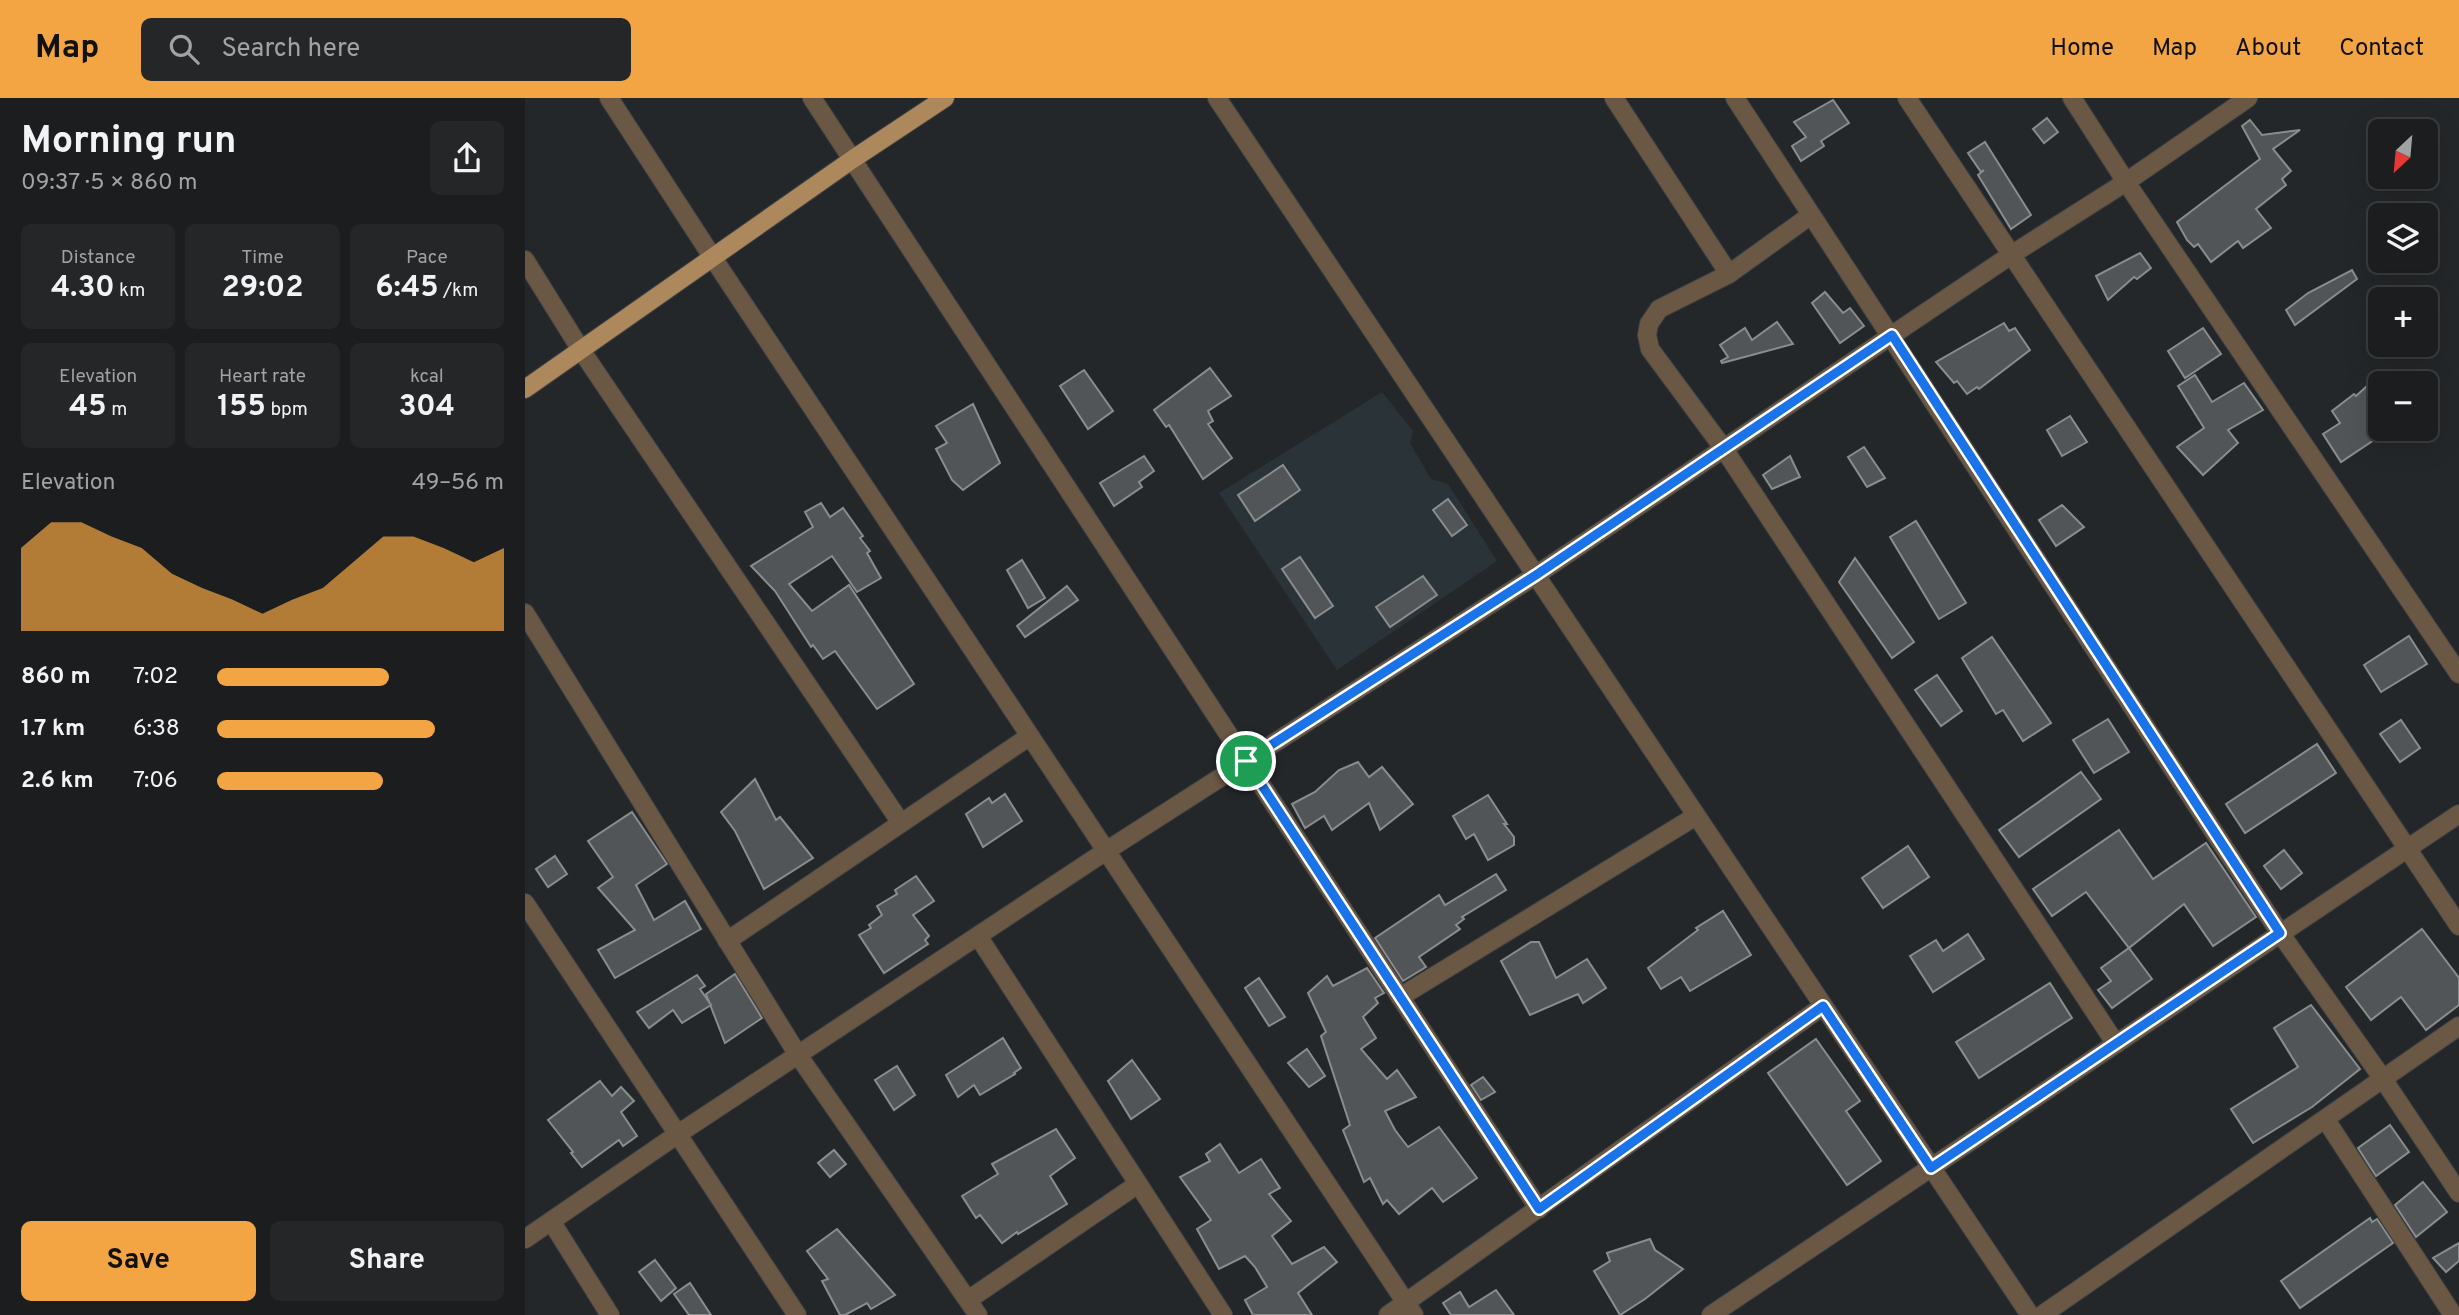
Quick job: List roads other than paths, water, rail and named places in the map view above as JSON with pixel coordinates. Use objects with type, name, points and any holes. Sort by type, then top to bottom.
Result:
[{"type":"main road","points":[[525,389],[853,159],[945,98]]},
{"type":"street","points":[[610,98],[712,258],[1410,1309]]},
{"type":"street","points":[[812,98],[1539,1209]]},
{"type":"street","points":[[1217,98],[2029,1315]]},
{"type":"street","points":[[1614,98],[1729,274]]},
{"type":"street","points":[[1735,98],[2280,933],[2459,1193]]},
{"type":"street","points":[[2072,98],[2459,674]]},
{"type":"street","points":[[525,1239],[678,1134],[1106,851],[1536,575],[2248,98]]},
{"type":"street","points":[[1913,100],[2011,255],[2459,926]]},
{"type":"street","points":[[1811,215],[1729,274],[1659,309],[1649,324],[1647,335],[1650,349],[1724,449],[2116,1044]]},
{"type":"street","points":[[525,260],[582,350],[901,823]]},
{"type":"street","points":[[525,613],[797,1055],[978,1315]]},
{"type":"street","points":[[727,941],[1030,736]]},
{"type":"street","points":[[1710,1315],[2459,814]]},
{"type":"street","points":[[1400,997],[1696,816]]},
{"type":"street","points":[[525,902],[797,1315]]},
{"type":"street","points":[[978,936],[1223,1315]]},
{"type":"street","points":[[1388,1315],[1410,1309],[1539,1209],[1823,1006]]},
{"type":"street","points":[[2042,1315],[2459,1026]]},
{"type":"street","points":[[2326,1120],[2453,1315]]},
{"type":"street","points":[[968,1300],[1139,1184]]},
{"type":"street","points":[[551,1221],[610,1315]]}]
